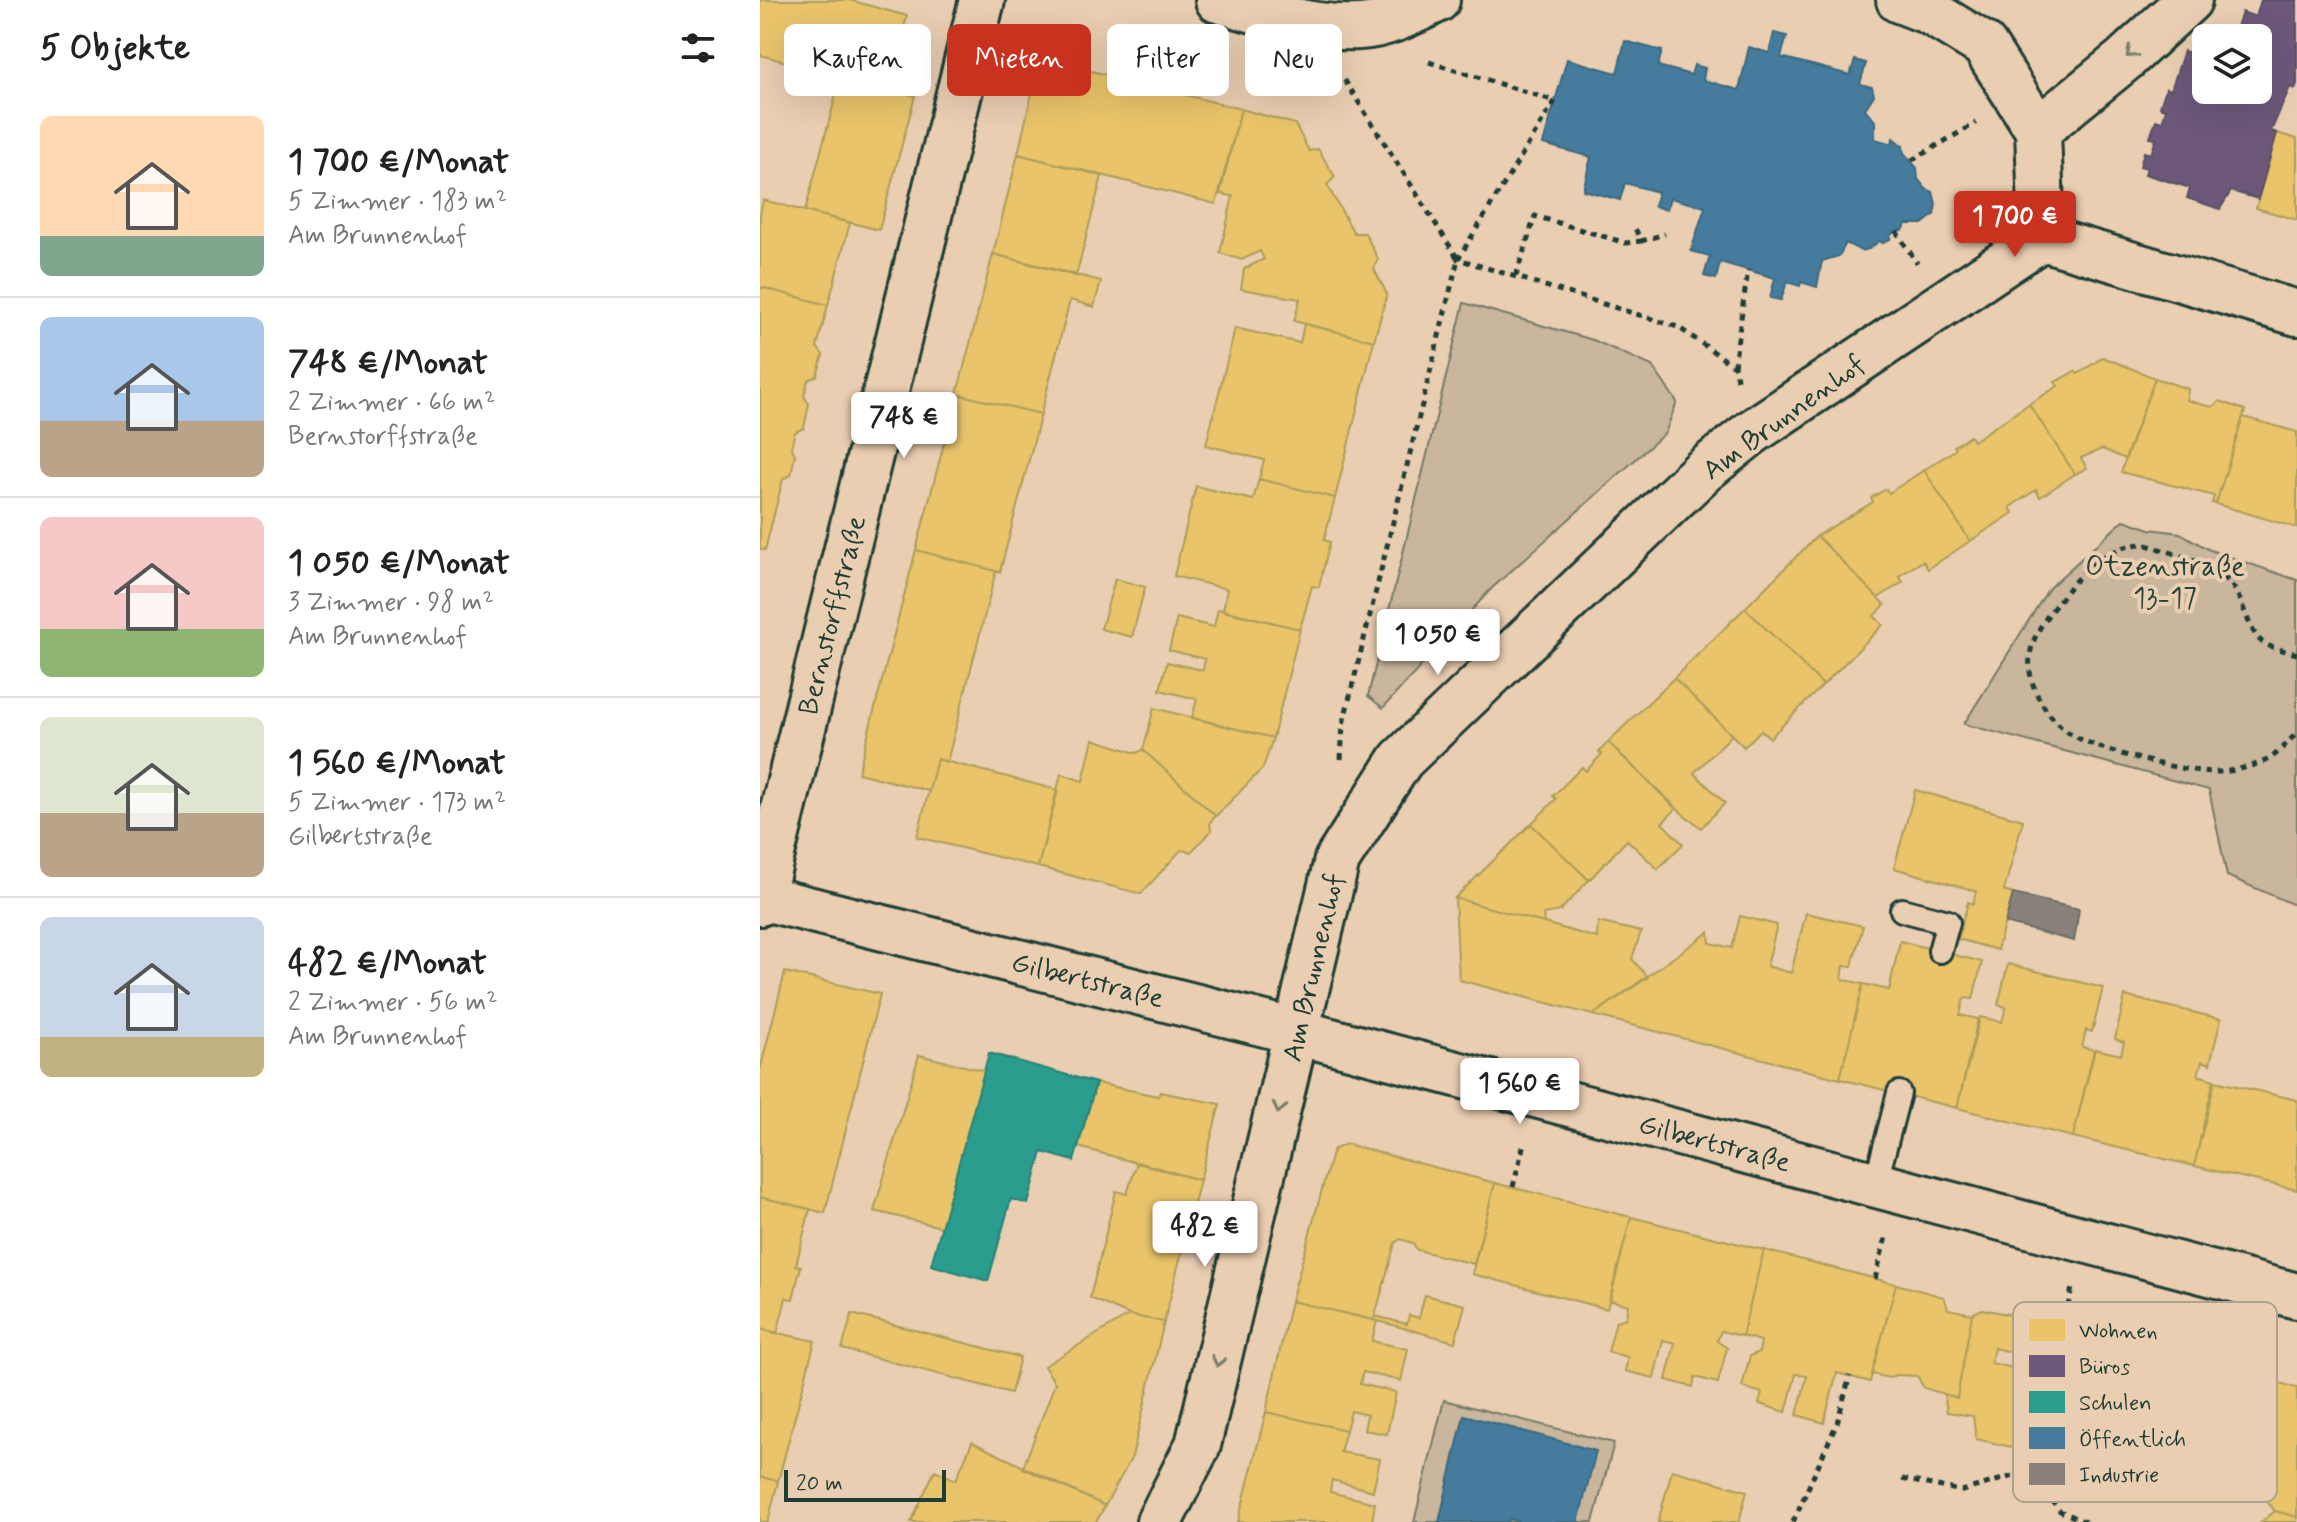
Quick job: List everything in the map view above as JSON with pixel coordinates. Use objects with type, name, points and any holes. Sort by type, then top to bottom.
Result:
[{"type":"street","name":"Bernstorffstraße","points":[[761,899],[982,0]]},
{"type":"street","points":[[1218,0],[1361,27],[1409,14],[1437,0]]},
{"type":"street","points":[[1899,0],[1930,12],[1984,45],[2038,130],[2042,238],[2297,313]]},
{"type":"street","points":[[2038,130],[2125,59],[2189,0]]},
{"type":"street","name":"Am Brunnenhof","points":[[1159,1522],[1198,1445],[1337,860],[1401,760],[1703,471],[1752,432],[2042,238]]},
{"type":"street","name":"Gilbertstraße","points":[[761,899],[1297,1032],[2297,1296]]},
{"type":"lane","points":[[1902,910],[1948,922],[1940,951]]},
{"type":"lane","points":[[1875,1185],[1899,1093]]},
{"type":"path","points":[[1299,15],[1458,259],[1678,327],[1734,366]]},
{"type":"path","points":[[1341,770],[1343,724],[1458,259],[1555,101],[1425,60]]},
{"type":"path","points":[[1912,160],[1936,146]]},
{"type":"path","points":[[1516,276],[1535,216],[1626,243],[1665,234]]},
{"type":"path","points":[[1634,226],[1641,241]]},
{"type":"path","points":[[1896,231],[1915,260]]},
{"type":"path","points":[[1748,270],[1734,366],[1752,432]]},
{"type":"path","points":[[2297,654],[2261,641],[2252,627],[2241,597],[2212,568],[2144,544],[2133,544],[2101,558],[2075,581],[2042,624],[2030,656],[2039,697],[2051,716],[2073,735],[2116,752],[2173,766],[2219,772],[2267,761],[2297,733]]},
{"type":"path","points":[[1793,1522],[1837,1423],[1850,1376]]},
{"type":"path","points":[[1902,1479],[1962,1491],[2013,1476]]},
{"type":"path","points":[[2053,1502],[2060,1511],[2086,1522]]},
{"type":"green space","points":[[1464,303],[1593,340],[1652,366],[1677,402],[1665,433],[1491,589],[1383,708],[1368,696]]},
{"type":"green space","name":"Otzenstraße 13-17","points":[[2124,520],[2150,529],[2180,533],[2210,550],[2297,580],[2297,906],[2227,876],[2209,790],[1964,724],[2049,588]]},
{"type":"green space","points":[[1444,1400],[1614,1443],[1593,1522],[1414,1522]]},
{"type":"building: Wohnen","points":[[760,0],[849,0],[907,16],[905,24],[784,24],[784,61],[760,55]]},
{"type":"building: Wohnen","points":[[1091,71],[1107,75],[1107,96],[1190,96],[1241,109],[1216,204],[1018,154],[1031,96],[1091,96]]},
{"type":"building: Wohnen","points":[[836,96],[915,96],[879,230],[805,211]]},
{"type":"building: Wohnen","points":[[1241,109],[1295,124],[1309,151],[1318,149],[1335,177],[1327,185],[1354,233],[1365,233],[1378,259],[1374,269],[1387,294],[1374,341],[1294,321],[1300,299],[1241,289],[1244,269],[1264,259],[1260,251],[1242,260],[1220,253],[1233,196],[1220,194]]},
{"type":"building: Wohnen","points":[[2277,133],[2297,139],[2297,220],[2256,208]]},
{"type":"building: Wohnen","points":[[1018,154],[1102,176],[1076,276],[993,254]]},
{"type":"building: Wohnen","points":[[763,200],[850,223],[828,305],[760,287],[760,214]]},
{"type":"building: Wohnen","points":[[993,254],[1101,281],[1094,307],[1070,300],[1041,414],[957,394]]},
{"type":"building: Wohnen","points":[[760,287],[828,305],[817,347],[823,355],[817,376],[808,380],[804,396],[809,404],[804,428],[795,432],[791,447],[795,454],[791,475],[783,479],[765,550],[760,549]]},
{"type":"building: Wohnen","points":[[1304,324],[1374,341],[1335,498],[1259,479],[1264,460],[1206,445],[1235,328],[1300,343]]},
{"type":"building: Wohnen","points":[[2103,357],[2155,378],[2125,459],[2102,449],[2081,458],[2087,468],[2075,474],[2029,404],[2058,386],[2055,382],[2075,371],[2078,374]]},
{"type":"building: Wohnen","points":[[2155,378],[2188,389],[2187,400],[2212,407],[2220,401],[2245,410],[2216,504],[2212,503],[2214,496],[2121,472]]},
{"type":"building: Wohnen","points":[[957,394],[1041,414],[1000,572],[916,550]]},
{"type":"building: Wohnen","points":[[2029,404],[2075,474],[2040,497],[2036,490],[2010,507],[2013,513],[1970,541],[1924,470],[1956,449],[1954,446],[1970,436],[1973,441]]},
{"type":"building: Wohnen","points":[[2243,417],[2297,432],[2297,528],[2216,504]]},
{"type":"building: Wohnen","points":[[1924,470],[1970,541],[1928,569],[1923,561],[1899,576],[1903,582],[1878,598],[1817,536],[1873,502],[1871,498],[1886,489],[1889,493]]},
{"type":"building: Wohnen","points":[[1259,479],[1335,498],[1324,540],[1330,542],[1319,587],[1312,586],[1300,629],[1223,611],[1227,589],[1174,576],[1196,486],[1253,500]]},
{"type":"building: Wohnen","points":[[1817,536],[1885,605],[1874,616],[1883,625],[1823,685],[1745,608]]},
{"type":"building: Wohnen","points":[[916,550],[996,571],[947,762],[937,759],[929,791],[858,773]]},
{"type":"building: Wohnen","points":[[1115,579],[1145,587],[1132,637],[1101,629]]},
{"type":"building: Wohnen","points":[[1745,608],[1823,685],[1770,738],[1761,730],[1744,747],[1674,678]]},
{"type":"building: Wohnen","points":[[1218,609],[1300,629],[1273,738],[1192,718],[1197,699],[1160,690],[1167,662],[1203,670],[1205,659],[1169,650],[1177,618],[1214,627]]},
{"type":"building: Wohnen","points":[[1674,678],[1732,735],[1694,773],[1725,803],[1701,828],[1608,742]]},
{"type":"building: Wohnen","points":[[1154,708],[1273,738],[1263,768],[1216,816],[1143,750]]},
{"type":"building: Wohnen","points":[[1093,739],[1136,753],[1143,750],[1216,816],[1210,822],[1211,831],[1191,852],[1181,850],[1141,894],[1038,867],[1061,774],[1083,781]]},
{"type":"building: Wohnen","points":[[1608,742],[1676,809],[1662,823],[1683,844],[1658,869],[1627,840],[1589,880],[1531,824],[1582,767],[1586,771],[1602,754],[1599,752]]},
{"type":"building: Wohnen","points":[[937,759],[1058,790],[1038,867],[917,837]]},
{"type":"building: Wohnen","points":[[1915,790],[2023,820],[2004,891],[2013,894],[1997,950],[1958,939],[1968,902],[1973,904],[1976,891],[1894,868]]},
{"type":"building: Wohnen","points":[[1531,824],[1589,880],[1560,911],[1543,914],[1544,923],[1455,898]]},
{"type":"building: Wohnen","points":[[1455,898],[1597,938],[1598,922],[1641,932],[1632,959],[1648,977],[1593,1015],[1459,980]]},
{"type":"building: Wohnen","points":[[1806,913],[1863,926],[1852,966],[1844,966],[1842,979],[1863,984],[1840,1079],[1593,1015],[1709,932],[1710,943],[1732,948],[1740,916],[1777,925],[1767,966],[1791,973]]},
{"type":"building: Wohnen","points":[[1900,941],[1982,962],[1973,999],[1964,998],[1960,1015],[1978,1019],[1957,1108],[1840,1079],[1863,984],[1889,990]]},
{"type":"building: Wohnen","points":[[2008,964],[2103,988],[2092,1032],[2086,1030],[2082,1047],[2094,1050],[2073,1137],[1957,1108],[1980,1017],[2002,1022],[2006,1007],[1998,1005]]},
{"type":"building: Wohnen","points":[[785,972],[880,994],[825,1213],[760,1197],[760,1070]]},
{"type":"building: Wohnen","points":[[2125,996],[2221,1019],[2210,1064],[2202,1061],[2198,1075],[2214,1080],[2194,1166],[2073,1137],[2095,1049],[2121,1055],[2124,1042],[2115,1039]]},
{"type":"building: Wohnen","points":[[919,1055],[985,1071],[941,1227],[874,1211]]},
{"type":"building: Wohnen","points":[[2215,1081],[2297,1100],[2297,1190],[2194,1166]]},
{"type":"building: Wohnen","points":[[1096,1083],[1158,1096],[1160,1092],[1220,1104],[1200,1180],[1078,1147]]},
{"type":"building: Wohnen","points":[[1346,1144],[1495,1183],[1474,1264],[1417,1250],[1413,1243],[1400,1239],[1395,1243],[1374,1320],[1291,1301],[1333,1150]]},
{"type":"building: Wohnen","points":[[1137,1162],[1200,1180],[1164,1322],[1129,1315],[1090,1298],[1116,1191],[1127,1194]]},
{"type":"building: Wohnen","points":[[1495,1183],[1631,1217],[1607,1309],[1472,1274]]},
{"type":"building: Wohnen","points":[[760,1197],[810,1209],[796,1265],[801,1266],[793,1299],[786,1298],[777,1334],[760,1329]]},
{"type":"building: Wohnen","points":[[1631,1217],[1764,1250],[1742,1336],[1721,1331],[1717,1341],[1727,1348],[1718,1383],[1695,1377],[1693,1387],[1666,1380],[1675,1343],[1663,1340],[1654,1378],[1625,1371],[1628,1357],[1608,1352],[1616,1321],[1626,1318],[1628,1305],[1610,1300]]},
{"type":"building: Wohnen","points":[[1764,1250],[1896,1284],[1870,1382],[1837,1373],[1824,1423],[1797,1415],[1807,1376],[1796,1374],[1786,1412],[1759,1404],[1762,1393],[1742,1387],[1750,1356],[1759,1352],[1761,1341],[1742,1336]]},
{"type":"building: Wohnen","points":[[1896,1284],[1944,1297],[1948,1309],[1972,1314],[1957,1398],[1924,1388],[1917,1376],[1897,1375],[1889,1378],[1872,1374]]},
{"type":"building: Wohnen","points":[[1425,1295],[1465,1305],[1455,1342],[1374,1320],[1375,1316],[1407,1324],[1409,1315],[1419,1318]]},
{"type":"building: Wohnen","points":[[1291,1301],[1377,1321],[1372,1341],[1408,1349],[1401,1381],[1363,1372],[1360,1384],[1396,1392],[1387,1434],[1364,1430],[1367,1415],[1351,1411],[1346,1430],[1266,1412]]},
{"type":"building: Wohnen","points":[[1982,1309],[2013,1315],[2013,1352],[1994,1348],[1991,1363],[2013,1368],[2013,1447],[1976,1439],[1973,1416],[1947,1412],[1944,1394],[1957,1398],[1972,1314]]},
{"type":"building: Wohnen","points":[[852,1314],[1020,1357],[1011,1393],[842,1349]]},
{"type":"building: Wohnen","points":[[1129,1315],[1164,1322],[1132,1457],[1105,1506],[1023,1468],[1055,1383],[1044,1366]]},
{"type":"building: Wohnen","points":[[760,1329],[815,1341],[778,1481],[760,1477]]},
{"type":"building: Wohnen","points":[[2277,1382],[2297,1388],[2297,1517],[2275,1511],[2267,1502],[2277,1502]]},
{"type":"building: Wohnen","points":[[1266,1412],[1346,1430],[1340,1452],[1380,1459],[1373,1491],[1332,1480],[1330,1492],[1375,1503],[1372,1522],[1238,1522]]},
{"type":"building: Wohnen","points":[[972,1442],[1105,1506],[1096,1522],[911,1522],[935,1470],[956,1480]]},
{"type":"building: Wohnen","points":[[1672,1470],[1747,1491],[1739,1522],[1658,1522]]},
{"type":"building: Wohnen","points":[[760,1477],[778,1481],[768,1522],[760,1522]]},
{"type":"building: Wohnen","points":[[2275,1511],[2297,1517],[2297,1522],[2261,1522]]},
{"type":"building: Büros","points":[[2261,0],[2297,0],[2297,84],[2295,89],[2290,87],[2271,131],[2277,133],[2258,199],[2231,191],[2220,209],[2187,198],[2190,188],[2145,174],[2147,168],[2140,166],[2144,152],[2151,154],[2156,139],[2150,138],[2156,120],[2162,122],[2166,109],[2160,107],[2166,88],[2171,90],[2184,51],[2192,54],[2192,104],[2272,104],[2272,24],[2238,24],[2242,12],[2256,17]]},
{"type":"building: Schulen","points":[[989,1053],[1096,1083],[1074,1161],[1042,1152],[1028,1204],[1011,1199],[988,1281],[931,1265]]},
{"type":"building: Öffentlich","points":[[1774,33],[1787,36],[1781,57],[1850,75],[1855,60],[1866,63],[1860,84],[1872,87],[1874,95],[1865,109],[1875,121],[1875,139],[1892,144],[1893,138],[1903,146],[1904,153],[1917,168],[1918,179],[1933,192],[1936,204],[1934,215],[1922,224],[1906,224],[1904,229],[1891,234],[1890,239],[1883,243],[1879,241],[1861,251],[1846,243],[1839,256],[1822,261],[1817,287],[1787,282],[1781,300],[1770,298],[1775,278],[1720,262],[1716,279],[1704,276],[1710,256],[1691,251],[1705,207],[1670,198],[1667,210],[1654,206],[1658,192],[1625,183],[1620,200],[1583,190],[1591,157],[1543,144],[1567,59],[1617,73],[1625,41],[1662,51],[1658,66],[1691,75],[1694,65],[1705,68],[1703,80],[1739,90],[1749,47],[1769,53]]},
{"type":"building: Öffentlich","points":[[1464,1415],[1596,1451],[1578,1522],[1520,1522],[1510,1519],[1508,1522],[1439,1522]]},
{"type":"building: Industrie","points":[[2013,894],[2079,909],[2074,941],[2005,923]]}]
